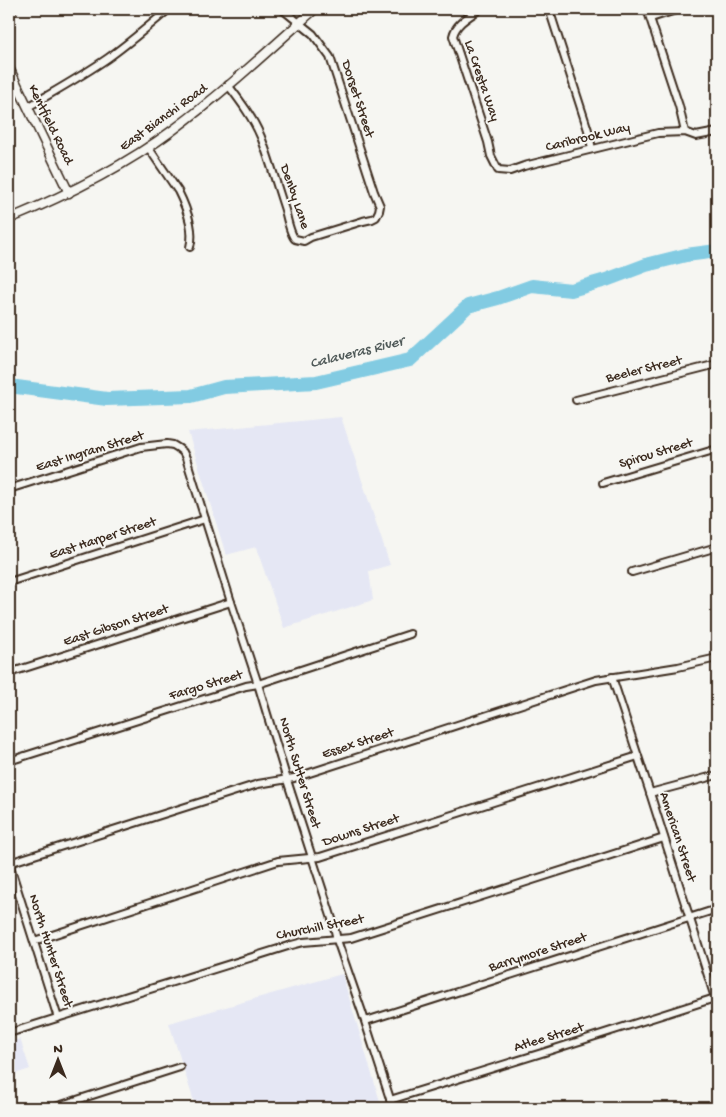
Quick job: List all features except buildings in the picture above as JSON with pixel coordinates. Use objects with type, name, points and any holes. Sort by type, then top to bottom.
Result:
[{"type":"street","points":[[9,12],[14,9]]},
{"type":"street","points":[[28,107],[108,58],[169,9]]},
{"type":"street","name":"Dorset Street","points":[[282,9],[313,34],[330,57],[380,206],[379,213]]},
{"type":"street","name":"East Bianchi Road","points":[[9,218],[69,193],[98,178],[148,147],[200,110],[315,9]]},
{"type":"street","name":"La Cresta Way","points":[[480,9],[454,30],[453,36],[491,156],[498,170]]},
{"type":"street","points":[[549,9],[588,130],[592,150]]},
{"type":"street","points":[[648,9],[679,106],[685,132]]},
{"type":"street","points":[[650,18],[680,9]]},
{"type":"street","name":"Kentfield Road","points":[[9,68],[69,193]]},
{"type":"street","name":"Denby Lane","points":[[228,85],[244,106],[260,136],[292,236],[295,239],[304,241],[320,234],[372,219],[379,213]]},
{"type":"street","name":"Caribrook Way","points":[[498,170],[510,171],[658,133],[685,132],[696,136],[717,132]]},
{"type":"street","points":[[148,147],[182,198],[190,222],[192,240],[190,247]]},
{"type":"street","name":"Beeler Street","points":[[576,400],[717,364]]},
{"type":"street","name":"East Ingram Street","points":[[9,489],[134,448],[167,444],[178,448]]},
{"type":"street","name":"North Sutter Street","points":[[178,448],[186,458],[333,922],[337,940],[366,1021],[393,1108]]},
{"type":"street","name":"Spirou Street","points":[[603,483],[717,449]]},
{"type":"street","name":"East Harper Street","points":[[9,582],[205,519]]},
{"type":"street","points":[[632,572],[717,546]]},
{"type":"street","name":"East Gibson Street","points":[[9,673],[231,602]]},
{"type":"street","name":"Fargo Street","points":[[9,761],[213,696],[258,684],[410,634]]},
{"type":"street","name":"Essex Street","points":[[9,863],[258,784],[287,780],[575,686],[596,680],[678,667],[717,658]]},
{"type":"street","name":"American Street","points":[[612,678],[716,1001]]},
{"type":"street","name":"Downs Street","points":[[34,941],[278,862],[320,857],[638,756]]},
{"type":"street","points":[[650,793],[717,774]]},
{"type":"street","name":"Churchill Street","points":[[9,1033],[288,946],[303,942],[351,938],[664,838]]},
{"type":"street","name":"North Hunter Street","points":[[9,863],[58,1018]]},
{"type":"street","name":"Barrymore Street","points":[[366,1021],[717,909]]},
{"type":"street","name":"Atlee Street","points":[[390,1100],[716,1001]]},
{"type":"street","points":[[52,1108],[180,1067]]},
{"type":"shaded area","points":[[341,417],[390,565],[369,571],[373,600],[284,628],[256,547],[226,555],[188,432]]},
{"type":"shaded area","points":[[342,974],[382,1108],[196,1108],[169,1023]]},
{"type":"shaded area","points":[[20,1039],[30,1069],[9,1076],[9,1042]]},
{"type":"waterway","name":"Calaveras River","points":[[9,386],[107,399],[191,396],[224,387],[316,382],[410,360],[468,306],[532,286],[571,290],[606,280],[646,265],[686,255],[717,251]]}]
